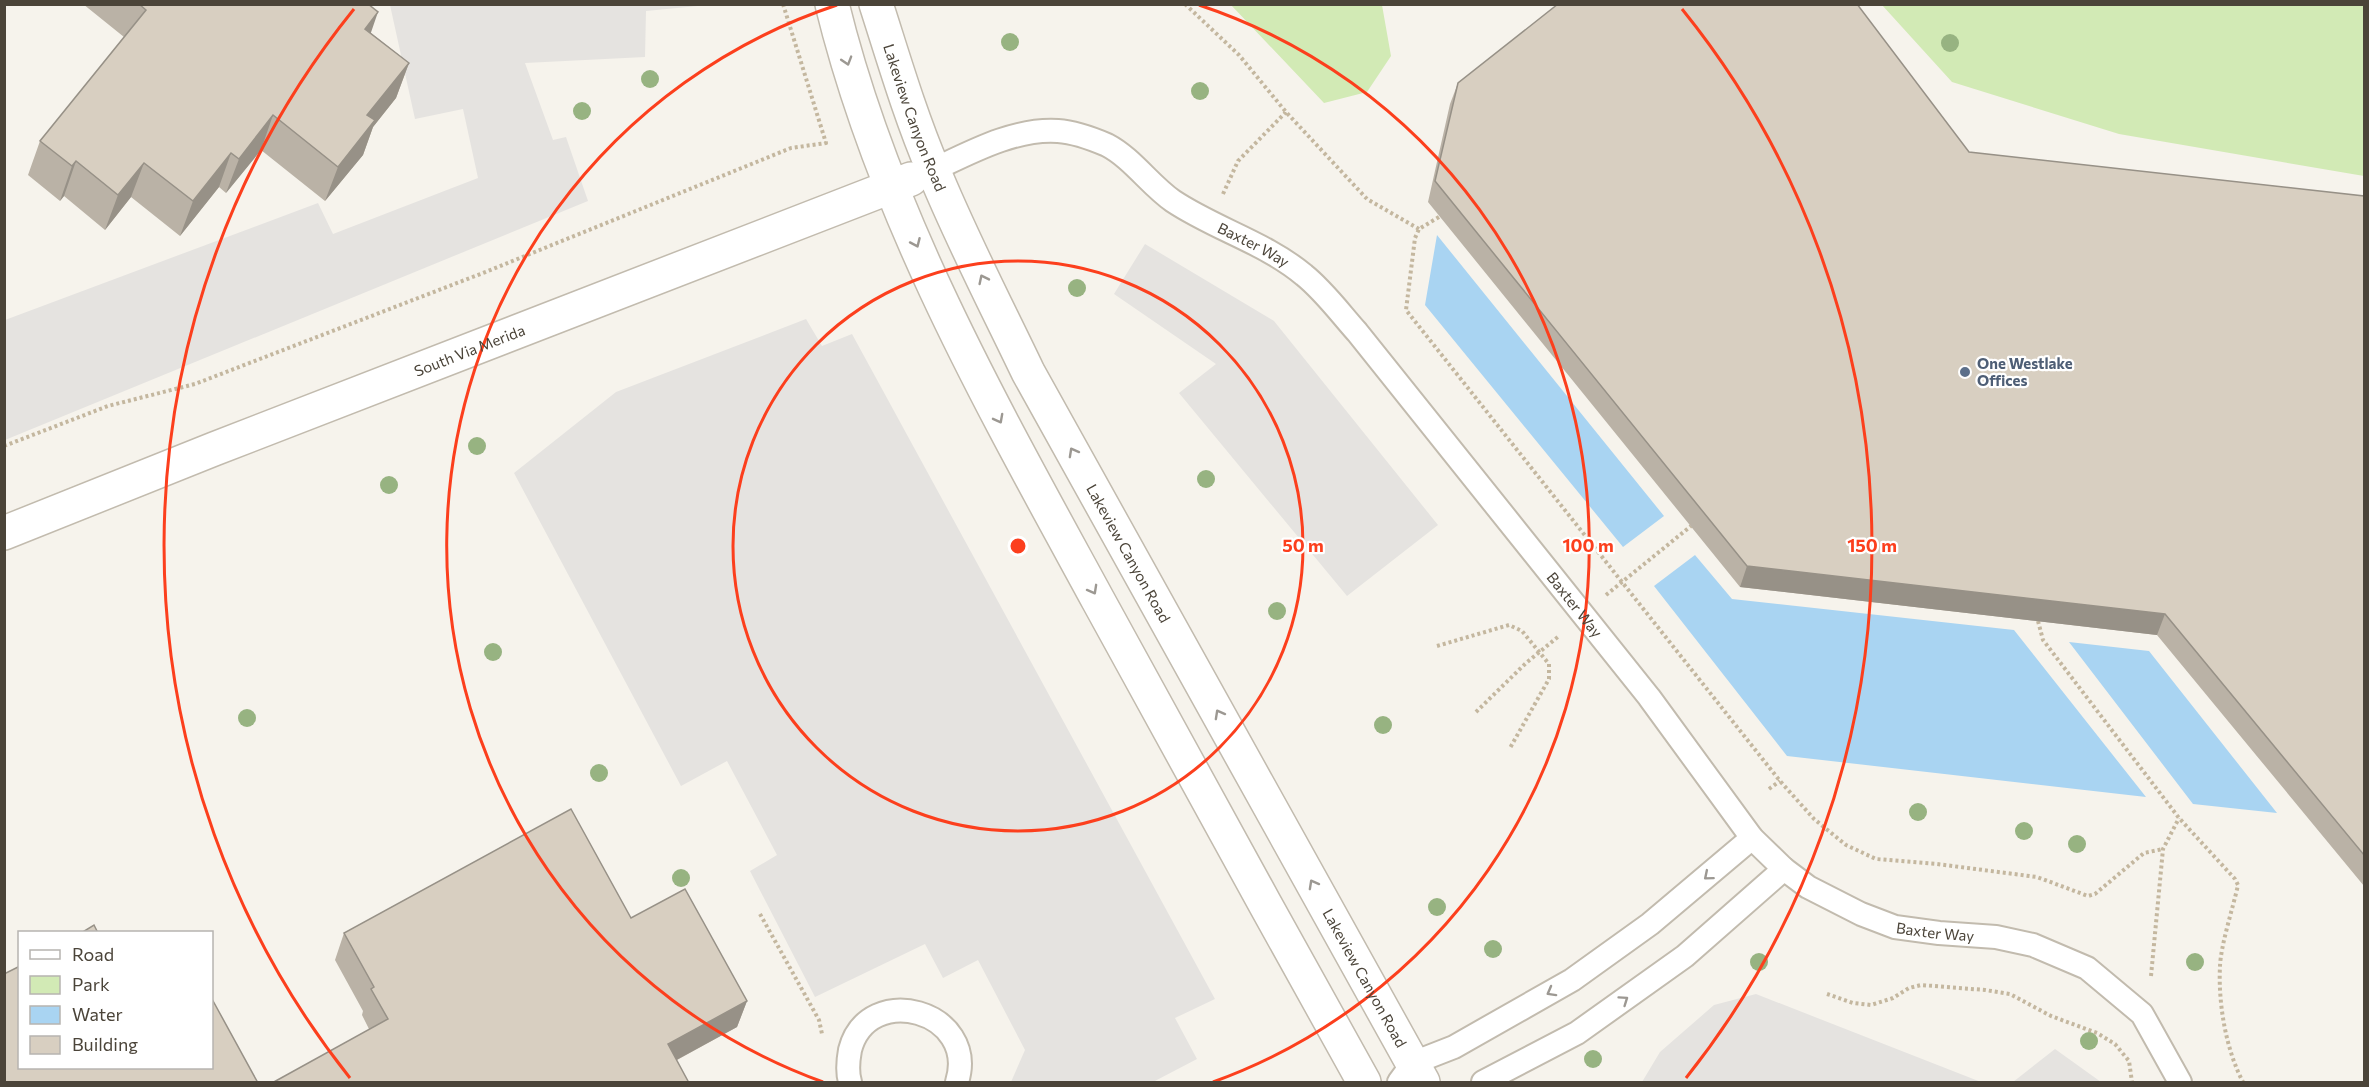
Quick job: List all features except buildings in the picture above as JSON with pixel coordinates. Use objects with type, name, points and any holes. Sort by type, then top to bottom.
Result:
[{"type":"street","points":[[832,4],[862,111],[891,188],[935,289],[996,414],[1364,1083]]},
{"type":"street","name":"Lakeview Canyon Road","points":[[876,4],[906,98],[933,170],[975,264],[1028,372],[1412,1076]]},
{"type":"street","name":"South Via Merida","points":[[4,532],[933,170]]},
{"type":"lane","name":"Baxter Way","points":[[933,170],[994,142],[1031,133],[1059,131],[1107,146],[1172,200],[1209,222],[1287,261],[1307,277],[1357,332],[1649,697],[1752,838],[1784,869],[1802,883],[1861,914],[1895,927],[1996,937],[2033,945],[2087,968],[2142,1014],[2180,1083]]},
{"type":"lane","points":[[1412,1076],[1454,1047],[1572,980],[1650,924],[1752,838]]},
{"type":"lane","points":[[1483,1083],[1578,1033],[1685,956],[1784,869]]},
{"type":"lane","points":[[850,1083],[848,1060],[853,1042],[863,1027],[878,1016],[896,1010],[914,1011],[932,1017],[946,1029],[955,1044],[960,1061],[957,1083]]},
{"type":"path","points":[[4,446],[108,406],[206,380],[483,273],[791,148],[826,143],[783,4]]},
{"type":"path","points":[[1185,4],[1239,54],[1286,112],[1367,199],[1419,229]]},
{"type":"path","points":[[1209,222],[1238,161],[1286,112]]},
{"type":"path","points":[[1439,217],[1419,229],[1415,238],[1406,310],[1780,781],[1814,819],[1846,845],[1876,860],[1937,864],[2037,877],[2088,896],[2095,894],[2144,853],[2163,849]]},
{"type":"path","points":[[2038,621],[2043,640],[2180,818],[2238,885],[2220,965],[2223,1014],[2236,1068],[2243,1083]]},
{"type":"path","points":[[1437,646],[1509,625],[1522,632],[1550,664],[1549,679],[1509,748]]},
{"type":"path","points":[[1476,712],[1526,663]]},
{"type":"path","points":[[1769,789],[1780,781]]},
{"type":"path","points":[[2151,976],[2163,849],[2180,818]]},
{"type":"path","points":[[760,914],[819,1020],[823,1039]]},
{"type":"path","points":[[1827,994],[1853,1003],[1871,1005],[1893,998],[1909,988],[1922,985],[2010,994],[2051,1016],[2097,1033],[2115,1044],[2129,1060],[2132,1083]]},
{"type":"green space","points":[[1231,5],[1382,5],[1391,56],[1367,92],[1324,103]]},
{"type":"green space","points":[[1882,5],[2364,5],[2364,176],[2119,134],[1952,82]]},
{"type":"shaded area","points":[[390,5],[708,5],[646,11],[645,57],[525,63],[553,140],[566,137],[588,201],[5,440],[5,320],[318,203],[333,234],[478,178],[463,109],[415,119]]},
{"type":"shaded area","points":[[1145,244],[1274,321],[1438,525],[1347,596],[1179,393],[1216,364],[1114,294]]},
{"type":"shaded area","points":[[806,319],[822,346],[852,334],[1215,999],[1175,1018],[1197,1059],[1153,1082],[1011,1082],[1025,1050],[978,960],[943,978],[925,944],[815,997],[750,871],[777,855],[727,761],[681,786],[514,473],[616,392]]},
{"type":"shaded area","points":[[1756,994],[1981,1082],[1642,1082],[1660,1052],[1714,1005]]},
{"type":"shaded area","points":[[2055,1049],[2101,1082],[2013,1082]]},
{"type":"water","points":[[1437,235],[1664,516],[1623,547],[1425,305]]},
{"type":"water","points":[[1695,555],[1732,599],[2014,630],[2146,797],[1787,756],[1654,586]]},
{"type":"water","points":[[2069,642],[2149,651],[2277,813],[2193,804]]},
{"type":"place","name":"One Westlake Offices","points":[[1965,372]]}]
